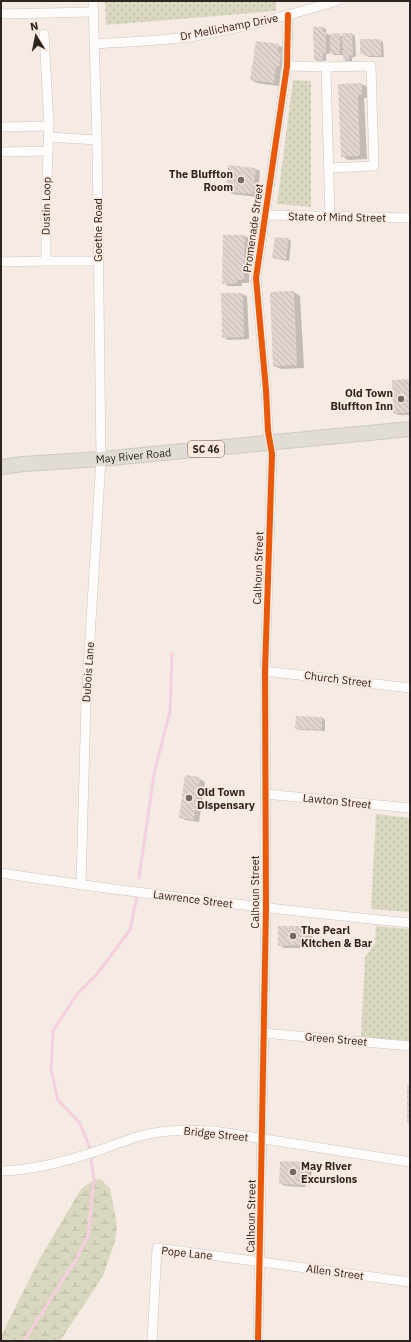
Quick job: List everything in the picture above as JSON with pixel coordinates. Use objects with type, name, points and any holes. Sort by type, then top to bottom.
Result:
[{"type":"main road","name":"May River Road","points":[[1,467],[23,464],[101,459],[410,429]]},
{"type":"street","name":"Goethe Road","points":[[93,1],[98,140],[101,459]]},
{"type":"street","name":"Dr Mellichamp Drive","points":[[94,44],[193,36],[242,27],[337,1]]},
{"type":"street","points":[[1,14],[94,12]]},
{"type":"street","name":"Promenade Street","points":[[271,443],[268,431],[266,390],[256,278],[287,66],[288,15]]},
{"type":"street","name":"Dustin Loop","points":[[44,34],[48,126],[46,261]]},
{"type":"street","points":[[287,66],[371,66],[374,166],[329,168]]},
{"type":"street","points":[[326,67],[330,216]]},
{"type":"street","points":[[1,127],[48,126]]},
{"type":"street","points":[[48,137],[98,140]]},
{"type":"street","points":[[1,152],[48,151]]},
{"type":"street","name":"State of Mind Street","points":[[265,215],[410,218]]},
{"type":"street","points":[[1,262],[98,261]]},
{"type":"street","name":"Calhoun Street","points":[[258,1341],[263,1139],[263,1033],[266,908],[265,671],[272,454],[271,443]]},
{"type":"street","name":"Dubois Lane","points":[[81,885],[86,702],[101,459]]},
{"type":"street","name":"Church Street","points":[[265,671],[410,688]]},
{"type":"street","name":"Lawton Street","points":[[265,794],[410,808]]},
{"type":"street","name":"Lawrence Street","points":[[1,873],[81,885],[266,908],[410,923]]},
{"type":"street","name":"Green Street","points":[[263,1033],[410,1046]]},
{"type":"street","name":"Bridge Street","points":[[1,1171],[31,1169],[70,1160],[142,1135],[182,1130],[214,1131],[410,1162]]},
{"type":"street","name":"Pope Lane","points":[[152,1341],[157,1248],[260,1262]]},
{"type":"street","name":"Allen Street","points":[[260,1262],[410,1282]]},
{"type":"green space","points":[[105,1],[276,1],[276,11],[106,25]]},
{"type":"green space","points":[[293,80],[311,81],[311,207],[277,204]]},
{"type":"green space","points":[[376,814],[410,818],[410,912],[371,909]]},
{"type":"green space","points":[[376,926],[410,929],[410,1041],[361,1037],[365,957],[375,943]]},
{"type":"green space","points":[[100,1179],[110,1188],[117,1226],[115,1241],[103,1276],[60,1341],[1,1341],[1,1336],[39,1260],[81,1189],[94,1180]]},
{"type":"building","points":[[313,27],[323,27],[323,32],[326,32],[326,53],[323,53],[323,60],[314,60]]},
{"type":"building","points":[[340,33],[340,54],[330,54],[330,34]]},
{"type":"building","points":[[342,33],[352,33],[353,55],[349,56],[349,60],[343,60]]},
{"type":"building","points":[[360,39],[381,39],[381,56],[364,56],[364,54],[360,54]]},
{"type":"building","points":[[256,41],[279,44],[278,53],[281,53],[279,67],[276,66],[274,83],[250,80]]},
{"type":"building","points":[[362,83],[362,94],[358,95],[360,156],[341,157],[338,84]]},
{"type":"building","name":"The Bluffton Room","points":[[228,165],[256,168],[253,194],[226,192]]},
{"type":"building","points":[[223,235],[245,235],[244,280],[237,280],[237,284],[222,284]]},
{"type":"building","points":[[275,237],[289,238],[286,260],[272,258]]},
{"type":"building","points":[[294,291],[297,365],[273,366],[270,292]]},
{"type":"building","points":[[221,293],[243,293],[244,337],[222,338]]},
{"type":"building","name":"Old Town Bluffton Inn","points":[[410,379],[410,413],[393,413],[392,380]]},
{"type":"building","points":[[296,716],[322,717],[322,730],[295,729]]},
{"type":"building","name":"Old Town Dispensary","points":[[185,775],[199,777],[200,779],[194,820],[179,818]]},
{"type":"building","name":"The Pearl Kitchen & Bar","points":[[278,926],[308,926],[308,945],[278,946]]},
{"type":"building","points":[[407,1085],[410,1085],[410,1123],[407,1123]]},
{"type":"building","name":"May River Excursions","points":[[280,1161],[307,1162],[306,1181],[302,1181],[299,1185],[279,1184]]},
{"type":"waterway","points":[[139,878],[154,774],[170,711],[172,654]]},
{"type":"waterway","points":[[24,1341],[77,1258],[88,1235],[94,1180],[89,1145],[79,1122],[58,1100],[51,1069],[53,1031],[77,994],[97,974],[130,930],[137,896]]},
{"type":"cycle path","points":[[258,1341],[266,908],[265,671],[272,454],[268,431],[266,390],[256,278],[287,66],[288,15]]},
{"type":"place","name":"The Bluffton Room","points":[[241,180]]},
{"type":"place","name":"Old Town Bluffton Inn","points":[[401,399]]},
{"type":"place","name":"Old Town Dispensary","points":[[189,798]]},
{"type":"place","name":"The Pearl Kitchen & Bar","points":[[293,936]]},
{"type":"place","name":"May River Excursions","points":[[293,1172]]}]
